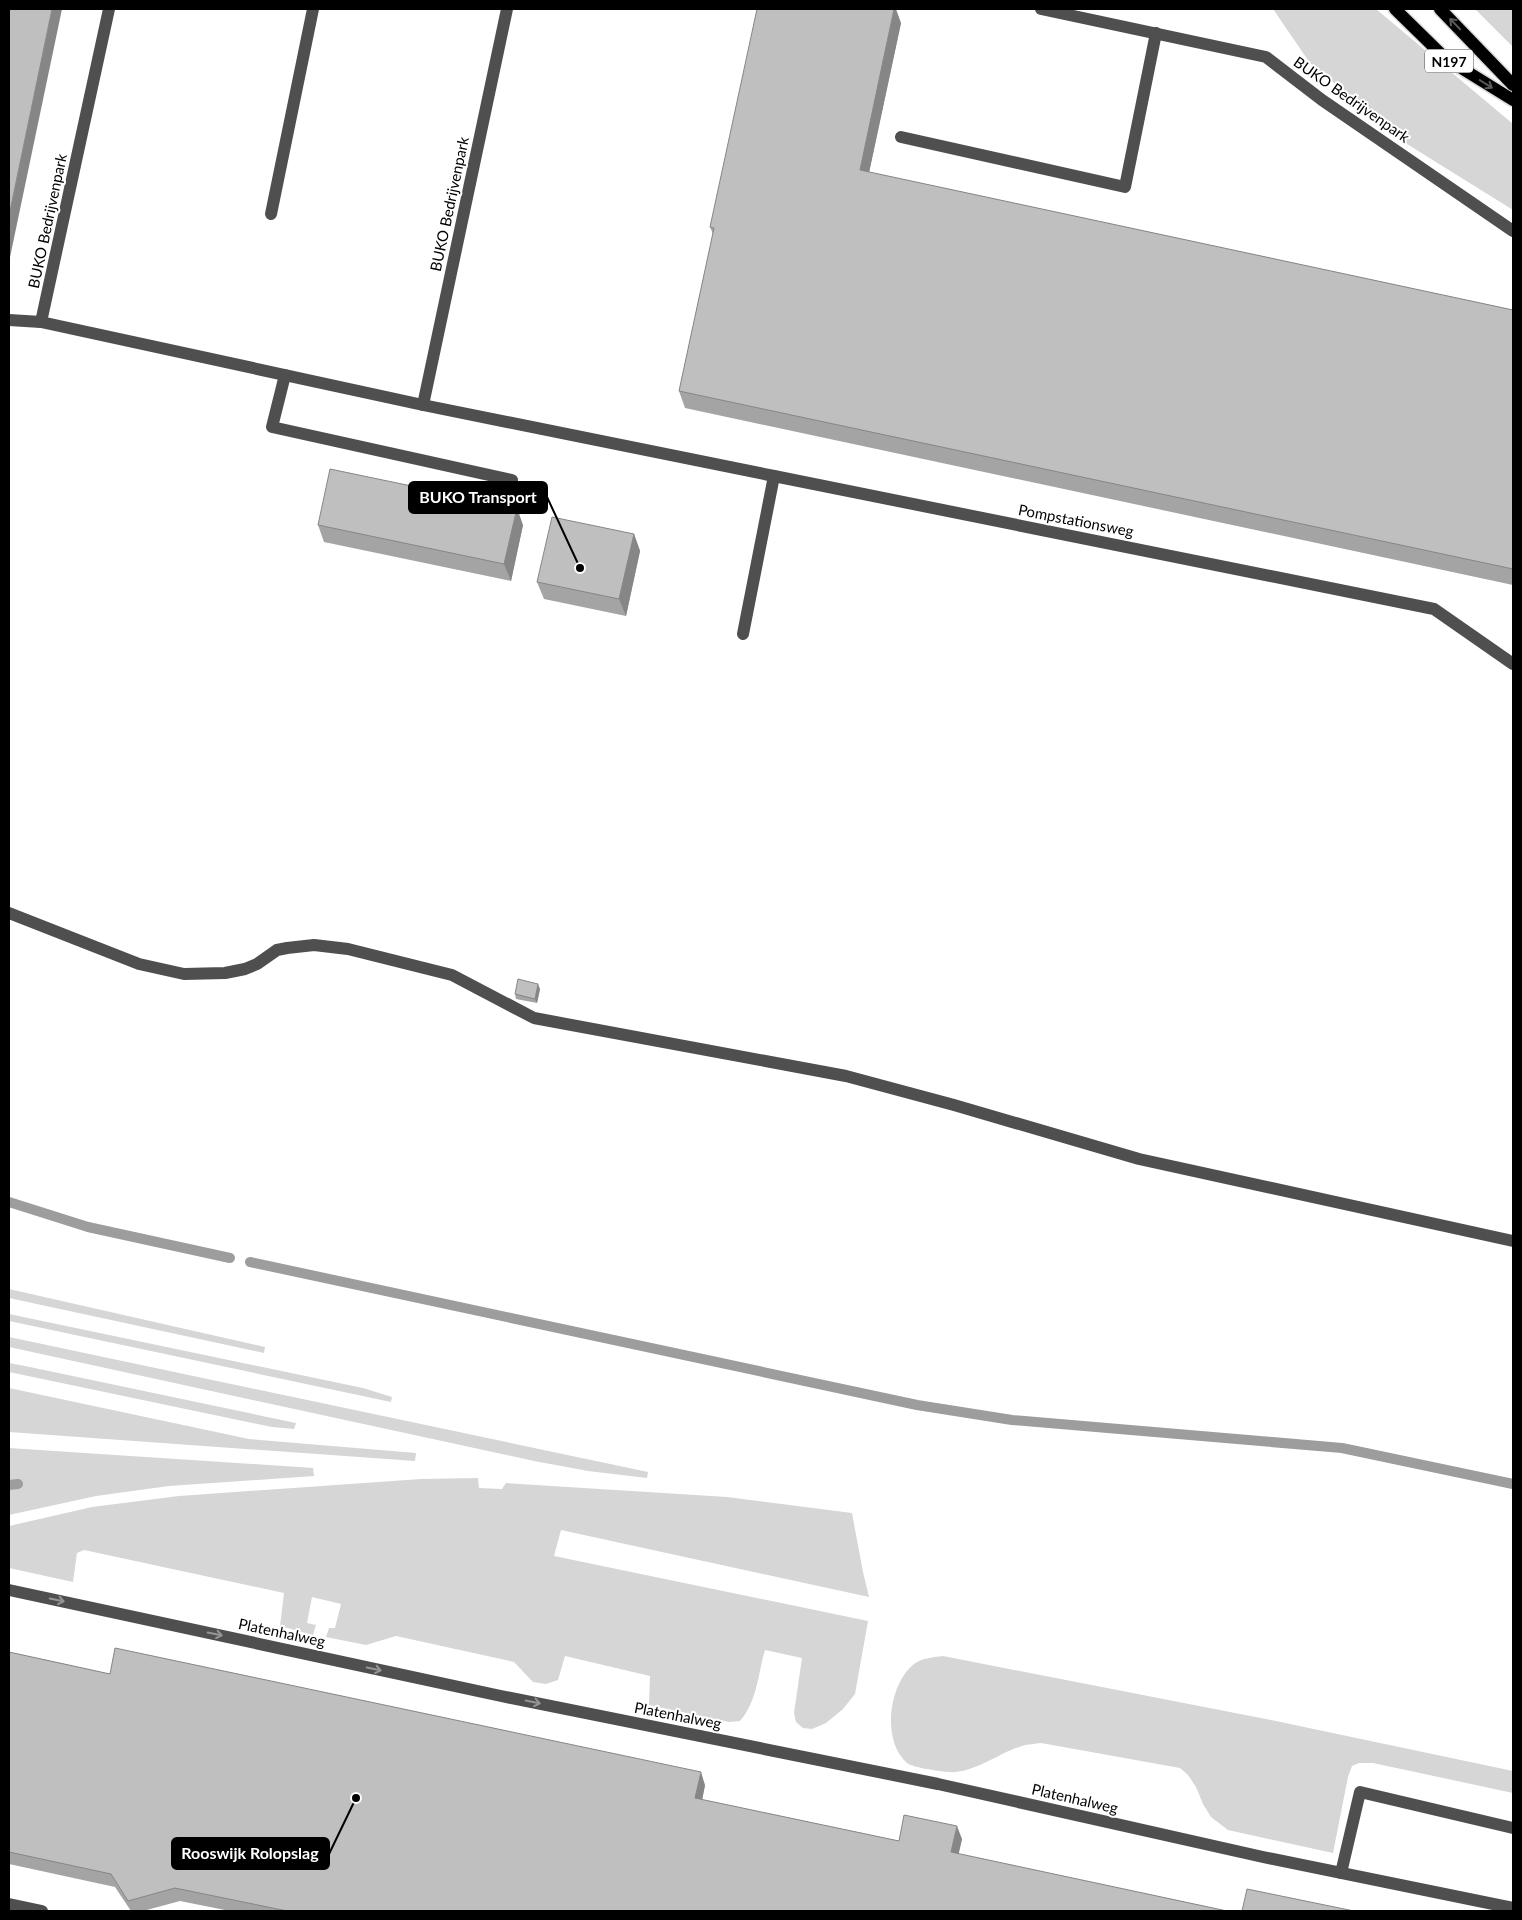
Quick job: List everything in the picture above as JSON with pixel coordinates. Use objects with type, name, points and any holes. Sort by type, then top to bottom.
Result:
[{"type":"main road","name":"N197","points":[[1395,9],[1445,58],[1513,100]]},
{"type":"main road","name":"N197","points":[[1440,9],[1513,85]]},
{"type":"street","name":"BUKO Bedrijvenpark","points":[[41,322],[109,9]]},
{"type":"street","points":[[270,214],[313,9]]},
{"type":"street","name":"BUKO Bedrijvenpark","points":[[423,405],[507,9]]},
{"type":"street","name":"BUKO Bedrijvenpark","points":[[1041,9],[1266,57],[1322,100],[1513,231]]},
{"type":"street","points":[[901,137],[1125,187],[1156,33]]},
{"type":"street","points":[[9,320],[41,322],[423,405],[774,476],[743,634]]},
{"type":"street","points":[[285,375],[272,427],[512,480]]},
{"type":"street","name":"Pompstationsweg","points":[[774,476],[1434,609],[1513,664]]},
{"type":"street","points":[[9,912],[139,964],[184,974],[218,974],[245,969],[257,964],[277,950],[287,948],[314,945],[348,949],[452,975],[534,1018],[846,1076],[954,1105],[1139,1159],[1513,1241]]},
{"type":"street","name":"Platenhalweg","points":[[9,1590],[492,1694],[938,1784],[1263,1857],[1513,1908]]},
{"type":"street","points":[[1341,1873],[1360,1792],[1513,1828]]},
{"type":"street","points":[[9,1904],[42,1911]]},
{"type":"shaded area","points":[[1273,9],[1376,9],[1513,124],[1513,210],[1407,144],[1310,63]]},
{"type":"shaded area","points":[[1475,9],[1513,9],[1513,47]]},
{"type":"shaded area","points":[[9,1289],[265,1347],[264,1353],[9,1298]]},
{"type":"shaded area","points":[[9,1314],[363,1388],[392,1397],[391,1402],[9,1321]]},
{"type":"shaded area","points":[[9,1337],[648,1472],[647,1478],[588,1471],[534,1461],[9,1347]]},
{"type":"shaded area","points":[[9,1363],[296,1423],[294,1429],[272,1427],[9,1372]]},
{"type":"shaded area","points":[[9,1388],[249,1439],[416,1453],[415,1461],[9,1432]]},
{"type":"shaded area","points":[[9,1448],[313,1468],[314,1476],[169,1486],[96,1496],[9,1515]]},
{"type":"shaded area","points":[[478,1478],[479,1488],[502,1489],[506,1483],[727,1497],[852,1513],[869,1597],[561,1530],[554,1556],[868,1621],[855,1694],[843,1709],[826,1723],[812,1729],[803,1728],[796,1722],[794,1713],[802,1658],[765,1650],[754,1697],[746,1713],[740,1721],[729,1722],[649,1705],[650,1676],[565,1656],[558,1680],[546,1684],[533,1682],[514,1662],[396,1636],[366,1645],[326,1637],[329,1628],[335,1628],[341,1604],[312,1597],[307,1623],[316,1625],[313,1635],[280,1626],[284,1593],[84,1550],[77,1553],[73,1582],[9,1568],[9,1526],[92,1507],[179,1496],[421,1479]]},
{"type":"shaded area","points":[[943,1656],[1271,1720],[1513,1771],[1513,1793],[1373,1763],[1359,1763],[1352,1766],[1348,1777],[1333,1853],[1228,1830],[1211,1817],[1196,1787],[1188,1775],[1180,1768],[1041,1743],[1029,1744],[1013,1749],[977,1766],[958,1772],[921,1768],[907,1763],[899,1753],[891,1727],[891,1712],[894,1698],[905,1673],[917,1662]]},
{"type":"building","points":[[9,9],[52,9],[9,216]]},
{"type":"building","points":[[757,9],[894,9],[860,170],[1513,310],[1513,569],[679,391],[714,228],[710,227]]},
{"type":"building","points":[[330,469],[517,508],[504,564],[318,525]]},
{"type":"building","points":[[552,517],[634,534],[619,599],[537,582]]},
{"type":"building","points":[[518,979],[538,984],[535,999],[515,994]]},
{"type":"building","points":[[115,1648],[701,1772],[695,1798],[899,1841],[904,1815],[957,1826],[951,1852],[1227,1911],[287,1911],[175,1888],[128,1901],[111,1874],[9,1852],[9,1652],[110,1674]]},
{"type":"building","points":[[1247,1889],[1354,1911],[1242,1911]]},
{"type":"waterway","points":[[9,1202],[88,1227],[230,1258]]},
{"type":"waterway","points":[[250,1262],[917,1405],[1012,1420],[1342,1448],[1513,1484]]},
{"type":"waterway","points":[[9,1485],[18,1484]]},
{"type":"place","name":"BUKO Transport","points":[[580,568]]},
{"type":"place","name":"Rooswijk Rolopslag","points":[[356,1798]]}]
